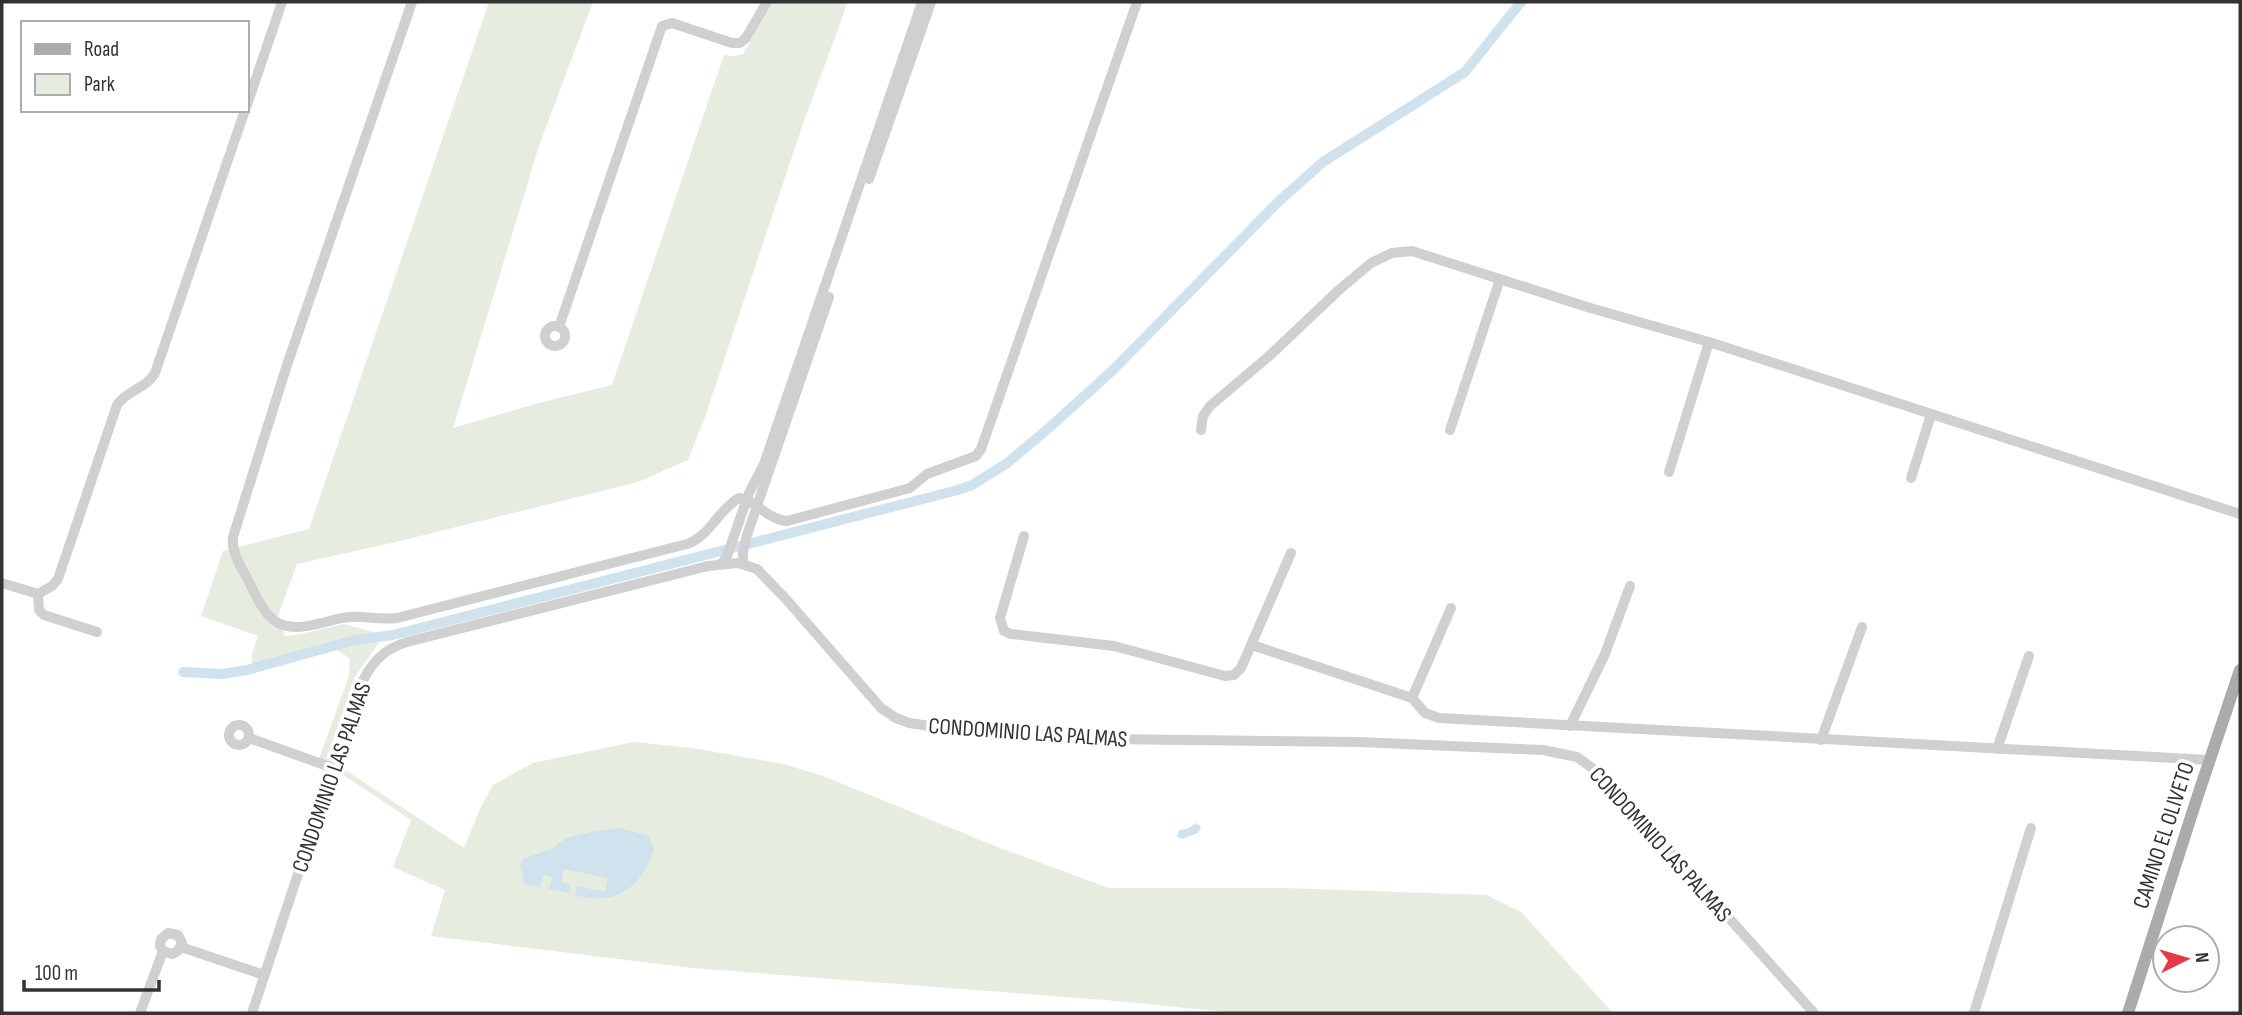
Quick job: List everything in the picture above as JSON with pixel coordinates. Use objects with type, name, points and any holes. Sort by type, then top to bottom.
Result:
[{"type":"main road","name":"CAMINO EL OLIVETO","points":[[2128,1013],[2240,670]]},
{"type":"street","points":[[248,102],[282,2]]},
{"type":"street","points":[[412,2],[286,368],[233,537],[234,551],[265,613],[277,624],[298,628],[347,618],[397,618],[687,544],[702,535],[740,498],[777,520],[787,521],[910,488],[927,474],[976,456],[1137,2]]},
{"type":"street","points":[[559,327],[662,26],[672,23],[738,43],[746,38],[767,2]]},
{"type":"street","points":[[722,563],[729,551],[746,500],[764,464],[922,2]]},
{"type":"street","points":[[743,563],[747,535],[931,2]]},
{"type":"street","points":[[2,583],[38,594],[58,579],[117,405],[126,394],[148,383],[155,373],[244,112]]},
{"type":"street","points":[[1201,430],[1203,416],[1210,406],[1268,357],[1340,289],[1378,258],[1398,252],[1419,252],[1587,307],[1709,342],[2240,514]]},
{"type":"street","points":[[1450,430],[1500,279]]},
{"type":"street","points":[[1669,472],[1709,342]]},
{"type":"street","points":[[1911,478],[1931,415]]},
{"type":"street","points":[[1024,536],[1000,618],[1002,628],[1007,633],[1114,646],[1225,676],[1239,671],[1291,553]]},
{"type":"street","name":"CONDOMINIO LAS PALMAS","points":[[252,1013],[365,676],[377,659],[391,648],[407,642],[722,563],[743,563],[757,569],[774,586],[881,708],[909,723],[944,728],[1104,739],[1359,743],[1543,750],[1577,757],[1599,774],[1814,1013]]},
{"type":"street","points":[[1570,726],[1605,654],[1630,586]]},
{"type":"street","points":[[38,594],[41,614],[97,632]]},
{"type":"street","points":[[1412,698],[1451,608]]},
{"type":"street","points":[[1821,740],[1862,627]]},
{"type":"street","points":[[1252,645],[1412,698],[1425,713],[1439,718],[2210,760]]},
{"type":"street","points":[[1997,749],[2029,656]]},
{"type":"street","points":[[249,738],[333,768]]},
{"type":"street","points":[[1974,1013],[2031,828]]},
{"type":"street","points":[[140,1013],[163,951],[160,940],[168,933],[180,936],[181,947]]},
{"type":"street","points":[[181,947],[264,975]]},
{"type":"street","points":[[163,951],[173,954],[181,947]]},
{"type":"green space","points":[[489,2],[593,2],[539,146],[453,428],[612,385],[724,55],[743,54],[773,2],[848,2],[804,121],[705,417],[688,460],[638,482],[297,564],[278,616],[285,636],[344,624],[377,633],[378,644],[355,677],[327,758],[464,848],[493,785],[533,763],[634,742],[692,748],[784,764],[823,776],[1000,848],[1109,888],[1285,888],[1486,895],[1521,912],[1613,1013],[1237,1013],[692,968],[431,936],[445,890],[393,867],[411,820],[319,759],[349,676],[350,659],[338,650],[252,664],[258,636],[201,616],[223,551],[309,529]]},
{"type":"water","points":[[1196,823],[1201,827],[1198,833],[1182,839],[1177,837],[1179,830],[1187,829]]},
{"type":"water","points":[[621,828],[648,836],[654,848],[643,873],[625,891],[603,898],[575,895],[577,886],[605,892],[608,878],[564,869],[561,882],[570,885],[569,893],[549,889],[552,877],[544,875],[540,887],[524,884],[520,864],[523,859],[551,849],[566,838]]},
{"type":"waterway","points":[[183,672],[222,674],[247,670],[355,640],[393,635],[972,485],[1006,464],[1113,370],[1278,202],[1323,162],[1465,72],[1521,2]]}]
